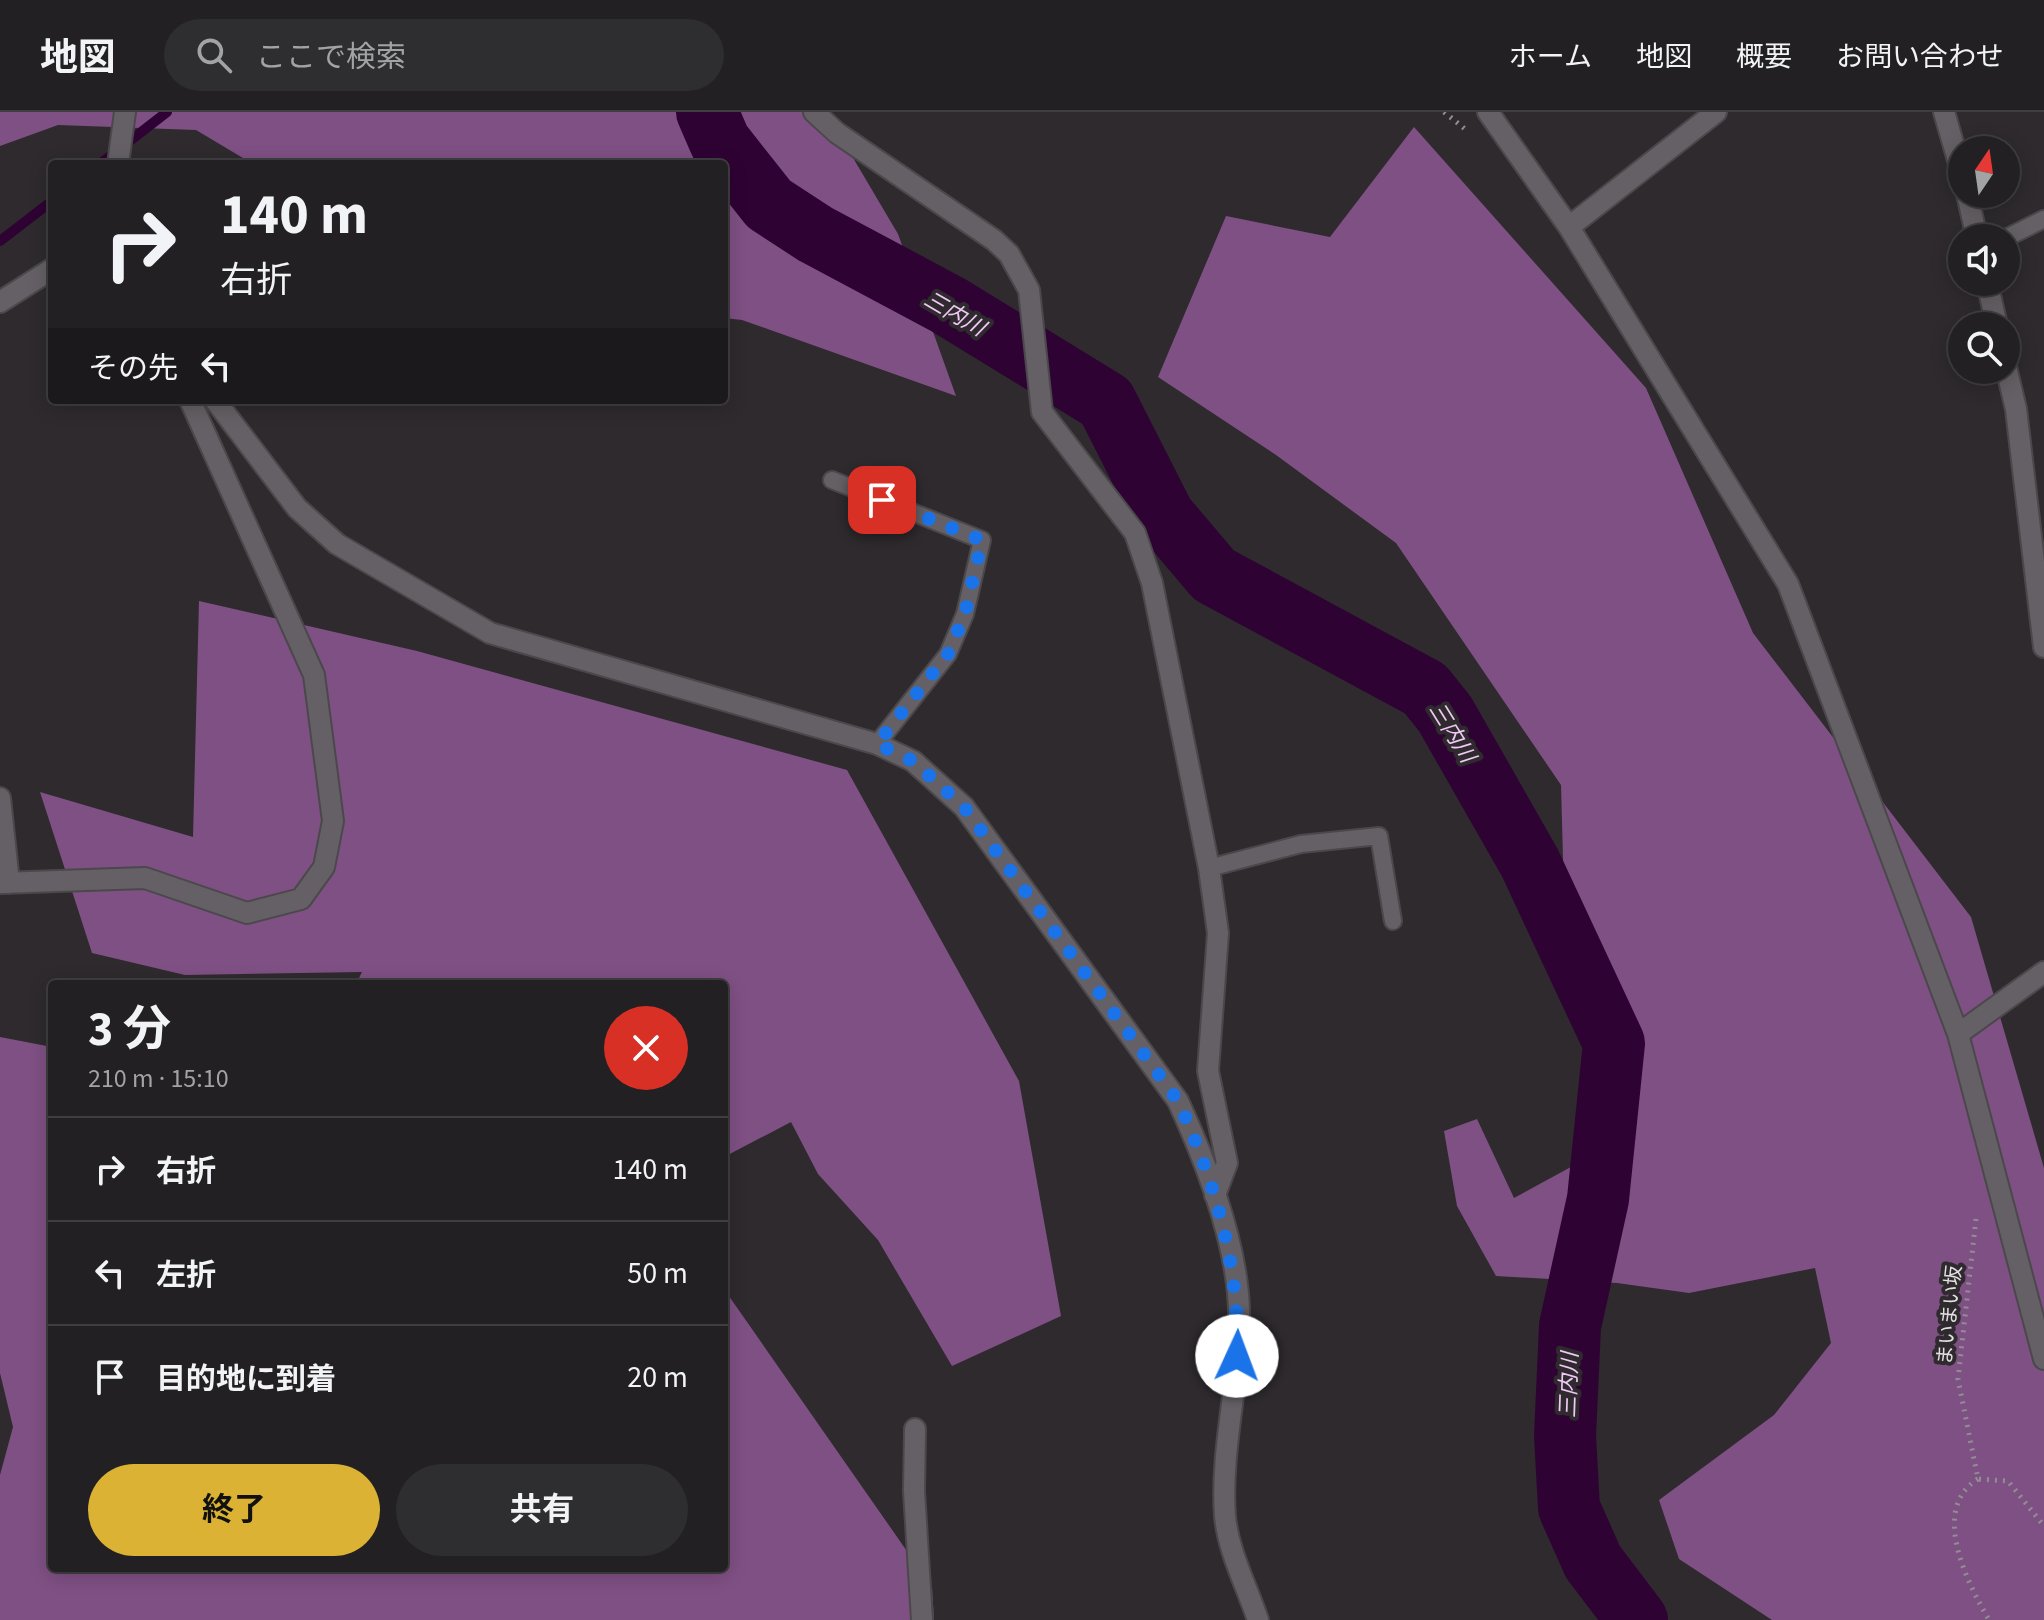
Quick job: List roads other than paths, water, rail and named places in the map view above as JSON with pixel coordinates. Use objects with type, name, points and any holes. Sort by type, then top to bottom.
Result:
[{"type":"street","points":[[814,112],[837,133],[994,240],[1009,254],[1029,290],[1042,412],[1135,533],[1152,583],[1209,868],[1218,933],[1208,1071],[1227,1163],[1215,1195]]},
{"type":"street","points":[[1488,112],[1569,227],[1788,584],[1958,1034],[2044,1359]]},
{"type":"street","points":[[1569,227],[1716,112]]},
{"type":"street","points":[[1944,112],[1951,136]]},
{"type":"street","points":[[119,160],[125,117]]},
{"type":"street","points":[[0,302],[48,272]]},
{"type":"street","points":[[2010,384],[2036,518],[2044,647]]},
{"type":"street","points":[[0,798],[5,883],[145,878],[247,913],[301,899],[324,867],[333,821],[314,675],[192,404]]},
{"type":"street","points":[[218,404],[297,508],[337,544],[490,633],[877,744],[913,761],[964,807],[1178,1101],[1215,1195],[1239,1307],[1237,1380],[1224,1481],[1226,1519],[1258,1620]]},
{"type":"street","points":[[1958,1034],[2044,972]]},
{"type":"street","points":[[915,1429],[914,1491],[922,1620]]},
{"type":"lane","points":[[2020,231],[2044,219]]},
{"type":"lane","points":[[832,480],[982,540],[965,614],[948,654],[877,744]]},
{"type":"lane","points":[[1209,868],[1301,844],[1379,836],[1393,921]]},
{"type":"waterway","points":[[105,160],[167,112]]},
{"type":"waterway","name":"三内川","points":[[707,112],[720,142],[769,204],[815,234],[948,305],[1106,402],[1164,516],[1214,575],[1425,689],[1445,714],[1530,863],[1614,1043],[1598,1199],[1570,1326],[1565,1436],[1569,1508],[1593,1562],[1637,1620]]},
{"type":"waterway","points":[[0,241],[48,204]]}]
